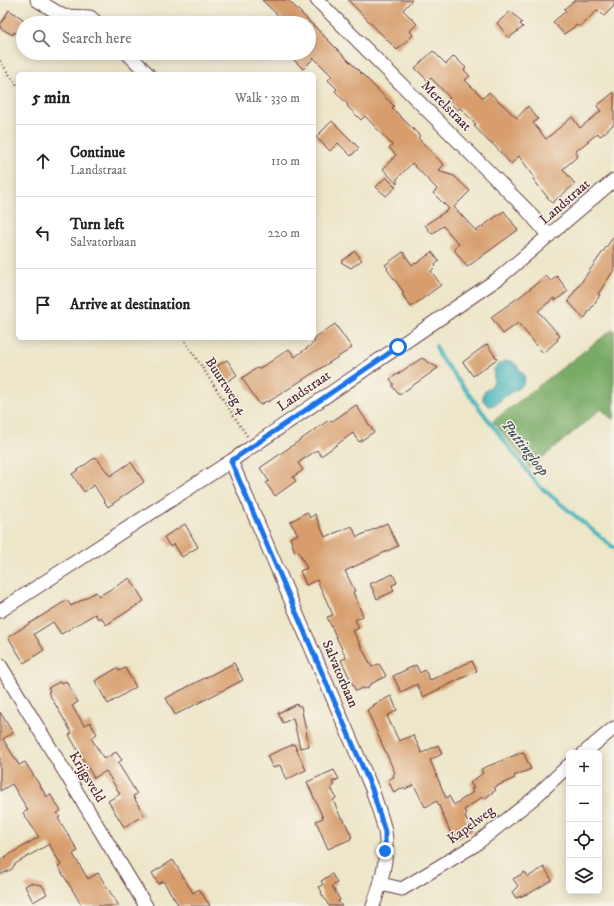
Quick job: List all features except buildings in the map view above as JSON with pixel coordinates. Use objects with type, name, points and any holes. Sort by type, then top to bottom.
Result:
[{"type":"street","points":[[37,0],[63,16]]},
{"type":"street","name":"Merelstraat","points":[[317,0],[520,204],[549,236]]},
{"type":"street","points":[[134,60],[146,72]]},
{"type":"street","name":"Landstraat","points":[[0,611],[231,461],[499,278],[614,180]]},
{"type":"street","name":"Salvatorbaan","points":[[231,461],[372,789],[385,832],[385,851],[381,884],[373,906]]},
{"type":"street","name":"Krijgsveld","points":[[0,665],[146,906]]},
{"type":"street","points":[[588,750],[614,728]]},
{"type":"street","name":"Kapelweg","points":[[381,884],[402,889],[475,845],[534,798],[566,768]]},
{"type":"path","points":[[0,61],[16,85]]},
{"type":"path","name":"Buurtweg 4","points":[[184,340],[253,445]]},
{"type":"green space","points":[[613,329],[614,418],[612,419],[601,409],[530,468],[493,421]]},
{"type":"water","points":[[505,361],[511,361],[517,365],[525,378],[523,384],[496,404],[488,406],[483,400],[483,394],[494,381],[494,369]]},
{"type":"waterway","name":"Puttingloop","points":[[436,346],[439,355],[538,485],[614,548]]},
{"type":"route","points":[[385,851],[385,832],[372,789],[231,461],[398,347]]}]
